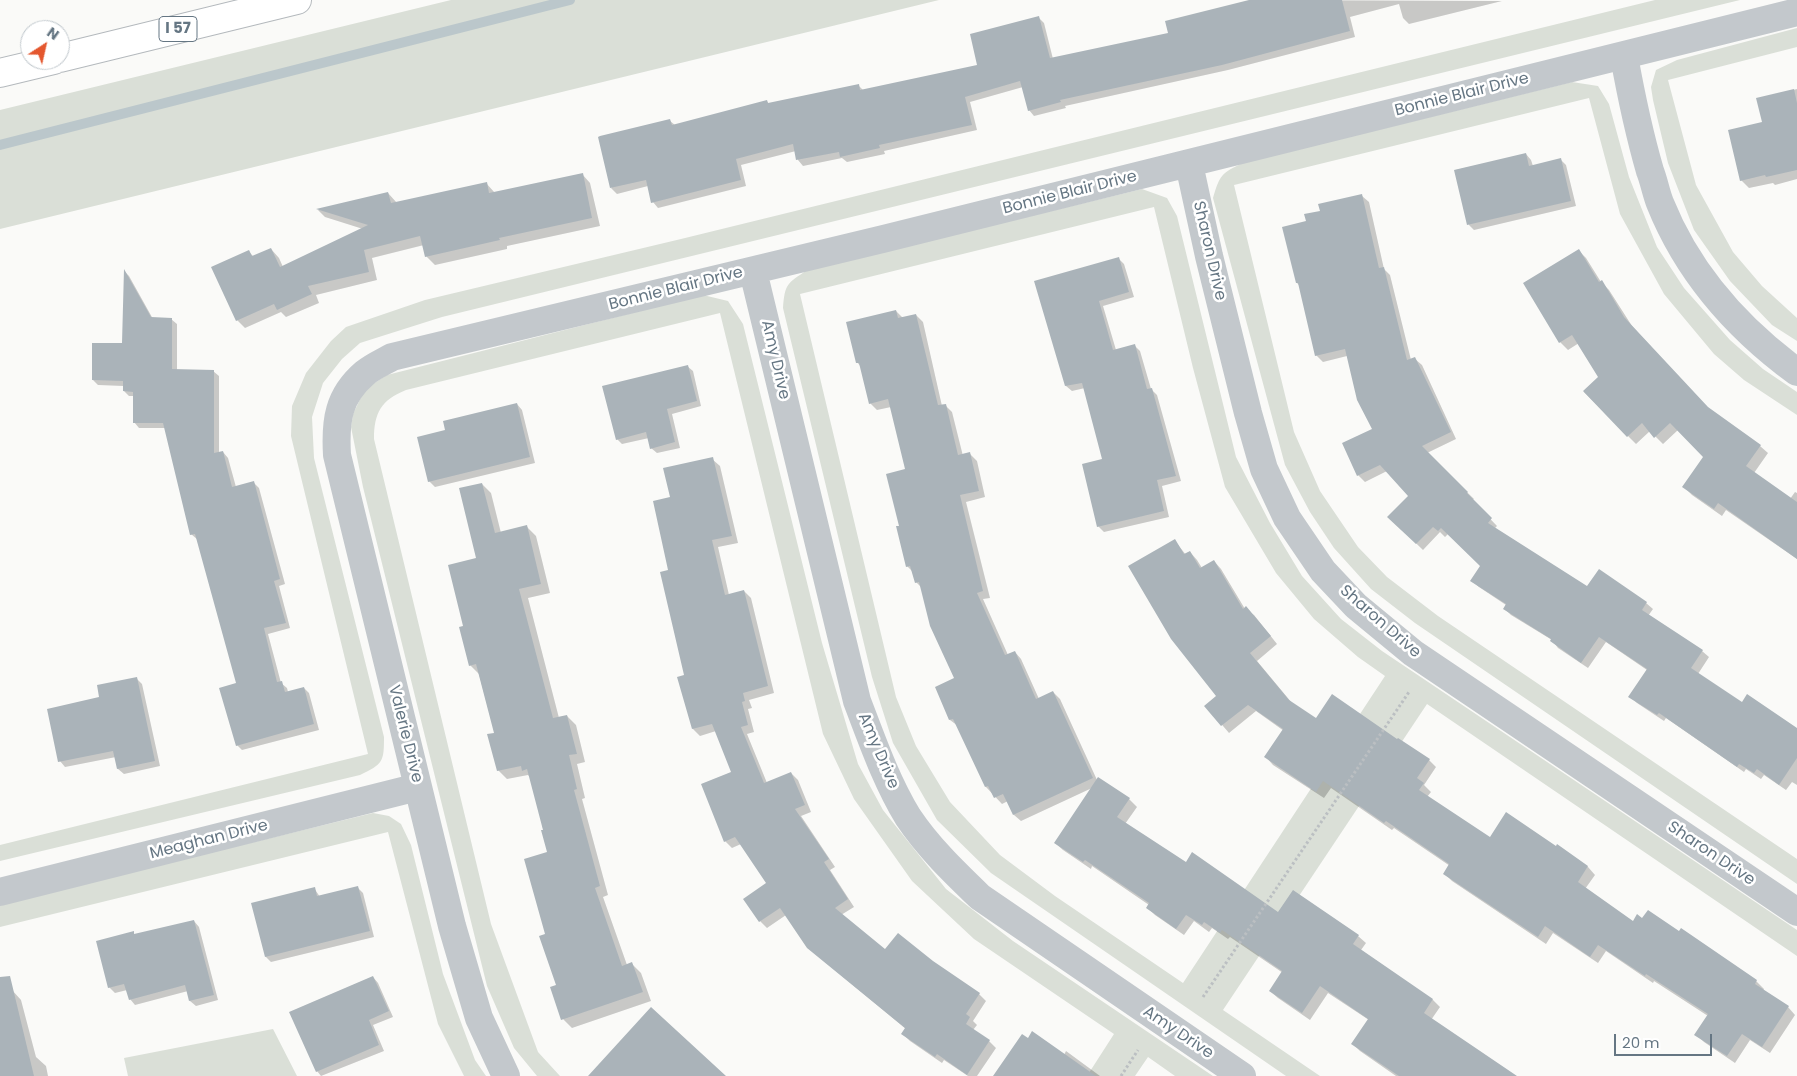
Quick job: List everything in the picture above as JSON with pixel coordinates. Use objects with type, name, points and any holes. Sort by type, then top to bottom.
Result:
[{"type":"highway","name":"I 57","points":[[70,56],[296,0]]},
{"type":"highway","points":[[0,73],[20,68]]},
{"type":"street","name":"Bonnie Blair Drive","points":[[350,388],[366,372],[392,357],[1189,164],[1797,12]]},
{"type":"street","points":[[1624,56],[1639,132],[1660,203],[1686,256],[1709,290],[1742,326],[1797,372]]},
{"type":"street","name":"Sharon Drive","points":[[1189,164],[1214,275],[1248,413],[1264,469],[1287,518],[1323,570],[1356,606],[1413,652],[1797,912]]},
{"type":"street","name":"Amy Drive","points":[[753,271],[857,701],[878,757],[909,817],[942,861],[980,897],[1242,1076]]},
{"type":"street","name":"Valerie Drive","points":[[350,388],[341,406],[335,430],[337,455],[452,926],[476,1010],[506,1076]]},
{"type":"street","name":"Meaghan Drive","points":[[0,892],[418,787]]},
{"type":"path","points":[[1203,997],[1409,692]]},
{"type":"path","points":[[1121,1076],[1138,1050]]},
{"type":"shaded area","points":[[451,0],[939,0],[0,229],[0,110]]},
{"type":"shaded area","points":[[1655,0],[1740,0],[442,317],[360,343],[342,359],[323,383],[312,417],[314,458],[384,737],[381,761],[378,765],[360,775],[0,861],[0,845],[368,754],[291,436],[292,406],[306,373],[331,341],[346,327],[425,300]]},
{"type":"shaded area","points":[[1797,28],[1797,47],[1668,80],[1696,185],[1733,252],[1762,286],[1797,318],[1797,341],[1772,325],[1730,281],[1694,230],[1668,163],[1651,87],[1656,70],[1677,60]]},
{"type":"shaded area","points":[[1572,82],[1598,86],[1609,104],[1629,177],[1657,247],[1684,288],[1730,340],[1763,369],[1797,392],[1797,415],[1744,380],[1714,354],[1664,294],[1620,214],[1589,98],[1234,185],[1294,432],[1320,491],[1358,547],[1387,577],[1438,616],[1797,859],[1797,884],[1415,623],[1371,589],[1334,548],[1310,512],[1285,465],[1213,198],[1222,176],[1230,169],[1243,163]]},
{"type":"shaded area","points":[[1142,189],[1167,198],[1177,216],[1236,457],[1270,523],[1302,576],[1341,619],[1382,651],[1797,930],[1797,956],[1427,704],[1223,1010],[1320,1076],[1286,1076],[991,873],[937,820],[893,743],[872,677],[783,308],[788,285],[807,270]],"holes":[[[1154,207],[1193,368],[1225,487],[1276,573],[1314,619],[1358,657],[1385,676],[1183,983],[1055,896],[1000,855],[950,802],[916,746],[896,697],[800,294]]]},
{"type":"shaded area","points":[[703,295],[728,301],[743,324],[822,643],[858,764],[883,810],[946,889],[1013,941],[1213,1076],[1175,1076],[1148,1057],[1135,1076],[1087,1076],[1114,1034],[974,939],[912,881],[854,799],[823,734],[720,313],[406,390],[390,398],[385,403],[375,422],[374,439],[491,924],[538,1052],[560,1076],[537,1076],[514,1048],[487,986],[363,487],[351,427],[353,414],[365,389],[387,375]]},
{"type":"shaded area","points":[[373,813],[389,816],[401,824],[411,845],[443,974],[475,1060],[486,1076],[464,1076],[438,1024],[388,832],[0,927],[0,904]]},
{"type":"shaded area","points":[[273,1029],[297,1076],[128,1076],[124,1058]]},
{"type":"building","points":[[1249,0],[1342,0],[1350,31],[1222,65],[1060,100],[1061,102],[1028,111],[1020,81],[965,97],[972,125],[879,145],[880,148],[840,157],[839,152],[796,160],[793,144],[736,159],[741,180],[651,203],[646,180],[610,188],[598,137],[600,136],[670,119],[672,125],[767,100],[768,103],[859,84],[860,90],[977,65],[970,34],[1039,16],[1050,58],[1168,33],[1165,21]]},
{"type":"building","points":[[1794,89],[1797,103],[1797,170],[1740,181],[1728,130],[1762,122],[1756,98]]},
{"type":"building","points":[[1526,153],[1529,166],[1561,158],[1571,201],[1467,225],[1454,170]]},
{"type":"building","points":[[583,173],[592,218],[499,238],[500,240],[425,257],[420,236],[364,250],[369,272],[308,286],[312,294],[277,310],[274,304],[236,321],[211,267],[249,250],[252,256],[271,248],[280,267],[368,225],[316,209],[388,192],[391,203],[487,182],[489,193]]},
{"type":"building","points":[[1362,194],[1379,268],[1384,267],[1407,360],[1415,357],[1451,432],[1422,446],[1492,518],[1488,523],[1587,586],[1599,569],[1647,602],[1642,610],[1703,650],[1691,668],[1742,702],[1747,694],[1797,728],[1797,758],[1779,785],[1757,769],[1754,773],[1739,764],[1737,767],[1659,713],[1657,715],[1628,697],[1647,669],[1599,637],[1581,663],[1550,641],[1551,639],[1503,609],[1506,604],[1470,581],[1480,566],[1441,528],[1438,531],[1433,527],[1416,544],[1387,517],[1408,496],[1380,465],[1357,476],[1342,443],[1372,429],[1357,400],[1345,349],[1315,356],[1298,283],[1296,283],[1282,227],[1306,221],[1304,214],[1320,211],[1318,204]]},
{"type":"building","points":[[1579,249],[1599,282],[1602,280],[1624,317],[1708,407],[1761,445],[1746,466],[1797,502],[1797,559],[1718,503],[1714,509],[1682,487],[1703,457],[1670,423],[1654,438],[1642,423],[1627,437],[1583,391],[1598,377],[1572,335],[1559,343],[1523,283]]},
{"type":"building","points":[[1119,257],[1129,292],[1099,301],[1113,350],[1135,344],[1147,389],[1152,388],[1176,476],[1157,480],[1164,511],[1097,527],[1082,464],[1102,459],[1082,383],[1065,386],[1034,281]]},
{"type":"building","points":[[124,269],[151,317],[172,318],[172,369],[214,370],[214,453],[223,451],[232,487],[254,481],[280,579],[274,581],[286,623],[264,628],[277,682],[282,681],[285,692],[304,687],[314,724],[236,746],[219,688],[236,683],[195,534],[190,535],[163,423],[133,423],[133,392],[123,391],[123,381],[92,380],[92,343],[122,343]]},
{"type":"building","points":[[896,310],[898,318],[916,314],[938,405],[946,404],[958,455],[970,452],[979,491],[960,495],[983,591],[977,593],[1005,655],[1015,651],[1036,699],[1053,691],[1093,778],[1013,815],[1003,794],[994,798],[988,786],[985,787],[953,719],[949,720],[935,687],[954,678],[930,626],[919,582],[915,583],[910,566],[906,567],[896,526],[899,526],[886,474],[905,469],[888,399],[869,404],[846,322]]},
{"type":"building","points":[[688,365],[697,401],[667,409],[675,442],[650,449],[646,432],[616,440],[602,386]]},
{"type":"building","points":[[517,403],[530,457],[428,482],[417,437],[445,430],[443,421]]},
{"type":"building","points":[[713,457],[732,536],[712,540],[725,595],[744,590],[768,686],[743,693],[745,701],[742,702],[748,725],[741,727],[764,783],[791,772],[805,805],[795,809],[829,859],[824,862],[848,899],[835,908],[885,949],[898,933],[933,961],[980,993],[966,1014],[970,1017],[966,1024],[990,1040],[967,1075],[937,1054],[935,1057],[901,1034],[905,1028],[807,948],[780,908],[759,922],[743,899],[766,883],[735,837],[724,842],[701,784],[731,772],[712,724],[692,729],[677,677],[684,675],[660,572],[668,570],[653,501],[670,497],[663,468]]},
{"type":"building","points":[[482,483],[495,533],[527,525],[541,584],[519,589],[553,718],[567,715],[577,754],[569,755],[577,789],[574,790],[600,886],[595,888],[622,966],[632,962],[643,992],[561,1020],[550,987],[556,985],[539,936],[545,934],[524,859],[547,852],[541,830],[543,830],[527,769],[522,771],[521,766],[497,771],[487,734],[494,733],[476,664],[469,666],[459,627],[463,626],[448,565],[476,558],[459,488]]},
{"type":"building","points":[[1175,539],[1184,554],[1190,551],[1200,568],[1214,560],[1243,609],[1246,606],[1271,636],[1250,653],[1289,700],[1316,718],[1332,694],[1397,739],[1430,759],[1417,778],[1424,783],[1419,790],[1490,837],[1506,812],[1588,866],[1578,882],[1633,921],[1637,914],[1642,918],[1648,910],[1679,931],[1681,928],[1757,980],[1755,984],[1789,1006],[1762,1047],[1742,1034],[1727,1056],[1694,1035],[1708,1014],[1646,974],[1645,976],[1598,945],[1590,957],[1545,926],[1538,937],[1443,874],[1449,864],[1386,821],[1384,823],[1323,781],[1316,792],[1264,757],[1283,729],[1248,705],[1221,726],[1204,706],[1216,696],[1171,639],[1128,566]]},
{"type":"building","points":[[137,677],[155,761],[117,769],[113,751],[58,762],[47,709],[99,697],[97,685]]},
{"type":"building","points":[[1098,777],[1130,798],[1117,817],[1186,862],[1192,852],[1278,912],[1293,890],[1359,935],[1353,944],[1433,999],[1424,1013],[1517,1076],[1399,1076],[1351,1044],[1368,1019],[1320,986],[1302,1013],[1269,991],[1282,971],[1222,930],[1220,933],[1204,922],[1202,925],[1186,915],[1176,929],[1146,908],[1149,903],[1085,860],[1083,862],[1054,843]]},
{"type":"building","points":[[358,886],[370,931],[265,957],[251,903],[315,887],[317,896]]},
{"type":"building","points":[[194,920],[214,995],[189,1001],[185,985],[129,1000],[124,984],[108,988],[96,941],[134,931],[134,934]]},
{"type":"building","points":[[10,976],[34,1076],[0,1076],[0,977]]},
{"type":"building","points":[[373,976],[389,1011],[369,1020],[379,1045],[316,1072],[289,1012]]},
{"type":"building","points":[[651,1007],[726,1076],[588,1076]]},
{"type":"building","points":[[1032,1031],[1096,1076],[993,1076],[1022,1034],[1028,1038]]},
{"type":"waterway","points":[[0,145],[570,0]]}]
